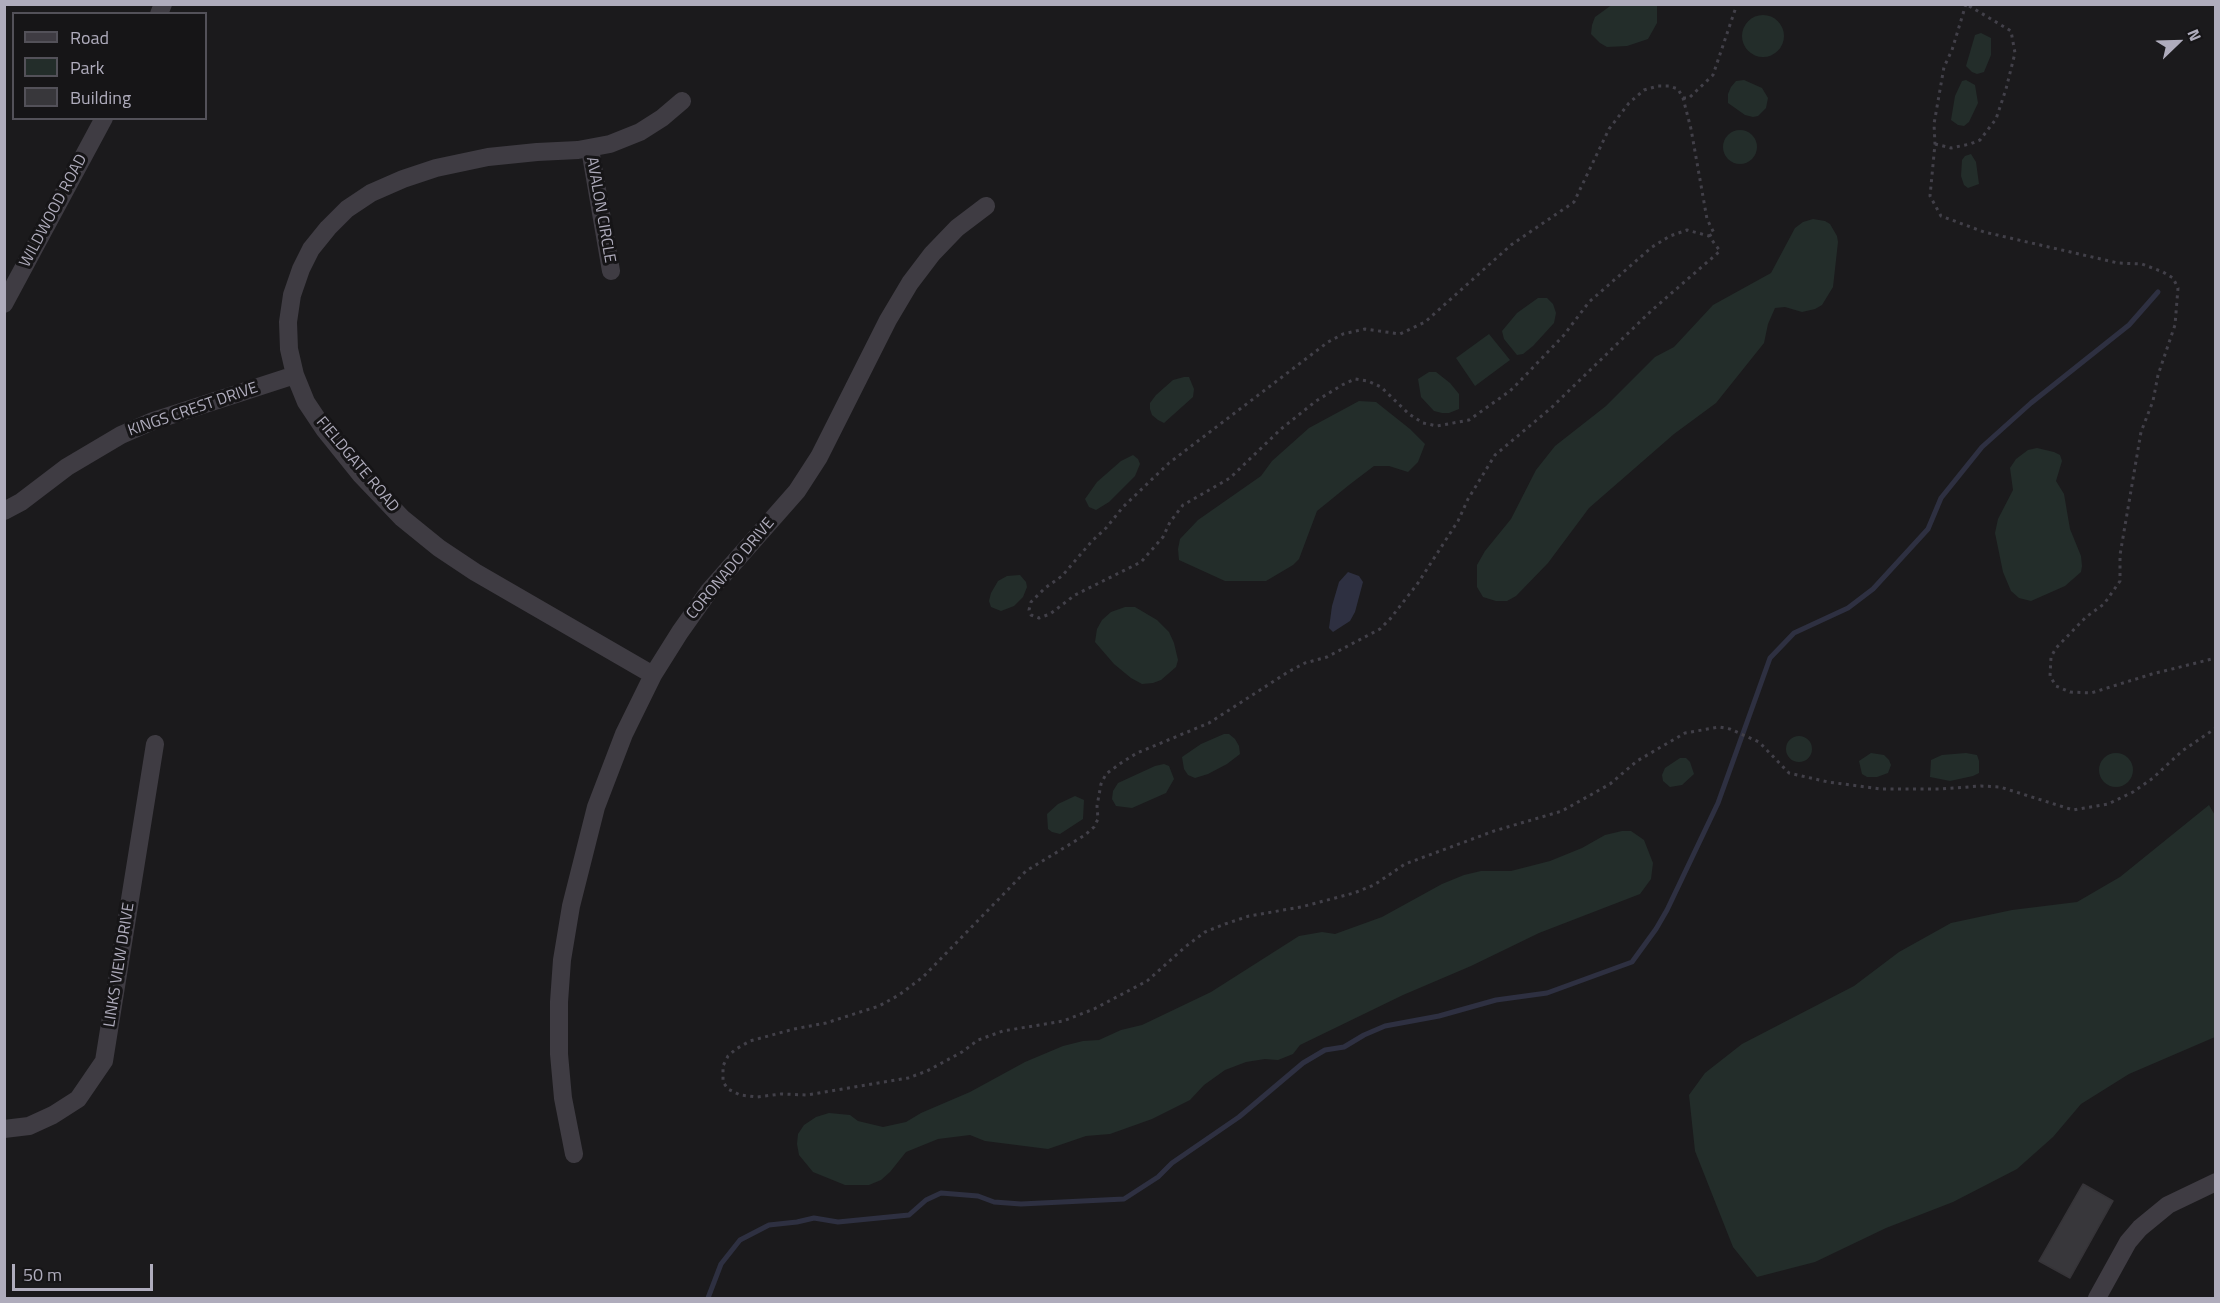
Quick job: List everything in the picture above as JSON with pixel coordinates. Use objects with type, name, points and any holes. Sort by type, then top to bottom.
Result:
[{"type":"street","name":"FIELDGATE ROAD","points":[[653,675],[476,572],[439,548],[402,518],[361,475],[324,429],[306,402],[295,375],[289,349],[288,331],[292,295],[301,268],[311,249],[347,209],[382,188],[436,168],[488,157],[590,148],[610,144],[640,132],[662,118],[682,101]]},
{"type":"street","name":"WILDWOOD ROAD","points":[[4,304],[103,120]]},
{"type":"street","name":"AVALON CIRCLE","points":[[590,148],[611,272]]},
{"type":"street","name":"CORONADO DRIVE","points":[[574,1154],[562,1098],[559,1054],[561,970],[571,906],[596,807],[624,734],[653,675],[709,591],[797,490],[813,466],[888,320],[910,283],[951,234],[986,206]]},
{"type":"street","name":"KINGS CREST DRIVE","points":[[4,511],[121,435],[153,421],[295,375]]},
{"type":"street","name":"LINKS VIEW DRIVE","points":[[4,1129],[37,1122],[78,1099],[104,1061],[154,744]]},
{"type":"street","points":[[2097,1299],[2128,1242],[2140,1228],[2168,1205],[2216,1182]]},
{"type":"path","points":[[1683,98],[1689,98],[1713,75],[1737,4]]},
{"type":"path","points":[[1935,144],[1950,148],[1980,140],[1996,119],[2015,53],[2011,31],[1966,4],[1952,50],[1944,66],[1934,124],[1935,144],[1930,196],[1941,216],[1984,232],[2118,263],[2142,264],[2173,278],[2178,288],[2175,325],[2158,375],[2153,401],[2140,432],[2120,555],[2120,581],[2104,604],[2086,617],[2056,648],[2051,657],[2050,676],[2056,686],[2070,692],[2091,693],[2152,674],[2216,658]]},
{"type":"path","points":[[1709,236],[1714,233],[1707,219],[1691,129],[1683,98],[1678,89],[1669,86],[1644,90],[1629,103],[1609,129],[1574,202],[1511,245],[1425,322],[1400,334],[1365,329],[1343,334],[1328,342],[1169,463],[1123,507],[1062,576],[1031,602],[1029,610],[1031,615],[1039,618],[1050,614],[1075,595],[1141,562],[1163,537],[1170,522],[1183,505],[1230,478],[1281,429],[1308,407],[1342,386],[1355,380],[1368,381],[1381,387],[1409,414],[1423,423],[1437,426],[1469,420],[1516,386],[1595,296],[1652,247],[1670,236],[1687,230],[1709,236],[1720,250],[1651,311],[1551,408],[1495,455],[1472,491],[1458,521],[1418,583],[1380,629],[1327,657],[1305,663],[1288,672],[1209,723],[1137,753],[1121,763],[1106,774],[1101,784],[1097,806],[1098,819],[1094,827],[1085,835],[1026,871],[923,977],[899,995],[879,1006],[826,1023],[750,1041],[728,1056],[723,1066],[723,1082],[728,1089],[740,1095],[757,1097],[781,1094],[807,1095],[908,1078],[927,1071],[962,1052],[978,1040],[1003,1031],[1063,1021],[1094,1010],[1147,981],[1205,932],[1249,916],[1301,907],[1354,893],[1374,885],[1405,864],[1494,831],[1562,811],[1610,784],[1636,761],[1684,733],[1719,727],[1730,729],[1759,742],[1789,773],[1806,777],[1881,789],[2000,787],[2073,810],[2108,804],[2133,792],[2160,772],[2182,751],[2216,728]]},
{"type":"green space","points":[[1613,4],[1657,5],[1657,23],[1648,39],[1627,46],[1607,47],[1591,34],[1595,17]]},
{"type":"green space","points":[[1763,15],[1771,16],[1778,21],[1783,28],[1783,44],[1778,51],[1771,56],[1763,57],[1755,56],[1748,51],[1743,44],[1742,36],[1743,28],[1748,21],[1755,16]]},
{"type":"green space","points":[[1981,33],[1991,38],[1991,55],[1984,72],[1977,74],[1966,66],[1975,35]]},
{"type":"green space","points":[[1744,80],[1762,88],[1768,98],[1766,108],[1758,116],[1745,115],[1728,103],[1731,87],[1736,81]]},
{"type":"green space","points":[[1966,80],[1975,85],[1978,103],[1969,122],[1964,126],[1951,120],[1955,96],[1962,81]]},
{"type":"green space","points":[[1740,130],[1752,135],[1757,147],[1752,159],[1740,164],[1728,159],[1723,147],[1728,135]]},
{"type":"green space","points":[[1971,154],[1976,162],[1979,184],[1968,188],[1964,185],[1961,176],[1962,160]]},
{"type":"green space","points":[[1813,219],[1830,224],[1838,242],[1833,287],[1822,305],[1802,312],[1785,307],[1775,308],[1768,324],[1764,343],[1716,403],[1674,434],[1589,508],[1548,563],[1516,596],[1507,601],[1496,601],[1483,597],[1477,587],[1477,565],[1485,551],[1511,519],[1536,470],[1555,446],[1606,406],[1655,357],[1674,347],[1713,305],[1771,273],[1795,228]]},
{"type":"green space","points":[[1538,298],[1547,298],[1553,304],[1556,313],[1554,323],[1533,346],[1523,354],[1517,355],[1504,339],[1502,331],[1517,313]]},
{"type":"green space","points":[[1489,334],[1510,360],[1475,386],[1456,358]]},
{"type":"green space","points":[[1429,372],[1436,372],[1459,394],[1459,409],[1449,413],[1434,411],[1421,397],[1418,379]]},
{"type":"green space","points":[[1189,377],[1194,389],[1193,397],[1164,423],[1158,420],[1152,415],[1150,403],[1173,380]]},
{"type":"green space","points":[[1359,401],[1376,402],[1425,444],[1418,462],[1408,472],[1389,466],[1374,466],[1349,485],[1317,511],[1299,559],[1266,581],[1225,581],[1179,560],[1180,539],[1198,520],[1261,476],[1272,461],[1309,428]]},
{"type":"green space","points":[[2037,448],[2060,455],[2062,461],[2056,481],[2064,494],[2070,529],[2081,556],[2082,566],[2081,572],[2065,586],[2031,601],[2019,598],[2011,591],[2003,572],[1995,533],[1998,519],[2013,490],[2010,468],[2016,459],[2028,450]]},
{"type":"green space","points":[[1133,455],[1140,464],[1135,476],[1109,502],[1096,510],[1089,507],[1085,499],[1097,482],[1121,461]]},
{"type":"green space","points":[[1020,575],[1027,587],[1023,597],[1014,606],[1001,611],[991,607],[989,601],[991,593],[998,581],[1007,576]]},
{"type":"green space","points":[[1125,607],[1135,607],[1157,620],[1169,632],[1178,660],[1176,667],[1161,680],[1142,684],[1131,678],[1114,664],[1095,642],[1097,629],[1102,620],[1111,612]]},
{"type":"green space","points":[[1229,734],[1235,739],[1240,754],[1208,774],[1195,778],[1188,775],[1184,769],[1182,757],[1201,744]]},
{"type":"green space","points":[[1799,736],[1808,740],[1812,749],[1808,758],[1799,762],[1790,758],[1786,749],[1790,740]]},
{"type":"green space","points":[[1871,753],[1884,755],[1889,760],[1891,765],[1888,773],[1877,777],[1867,777],[1862,774],[1859,761]]},
{"type":"green space","points":[[1966,753],[1977,755],[1979,773],[1950,781],[1930,777],[1931,760],[1942,755]]},
{"type":"green space","points":[[2116,753],[2128,758],[2133,770],[2128,782],[2116,787],[2104,782],[2099,770],[2104,758]]},
{"type":"green space","points":[[1680,758],[1686,758],[1690,762],[1694,774],[1682,785],[1670,787],[1663,781],[1662,775],[1665,768]]},
{"type":"green space","points":[[1164,764],[1169,766],[1174,779],[1166,793],[1132,808],[1116,806],[1112,799],[1113,791],[1118,783]]},
{"type":"green space","points":[[1075,796],[1084,800],[1083,819],[1060,834],[1052,832],[1048,829],[1047,814],[1058,804]]},
{"type":"green space","points":[[2209,805],[2216,817],[2215,1037],[2129,1074],[2081,1104],[2053,1137],[2017,1169],[1953,1202],[1886,1228],[1815,1262],[1757,1277],[1733,1247],[1695,1151],[1689,1095],[1705,1073],[1742,1044],[1854,986],[1899,952],[1951,923],[2012,910],[2077,902],[2120,877]]},
{"type":"green space","points":[[1631,831],[1644,840],[1653,863],[1651,879],[1640,894],[1539,933],[1471,966],[1403,995],[1300,1045],[1293,1054],[1278,1060],[1265,1059],[1246,1062],[1225,1070],[1204,1085],[1190,1100],[1152,1119],[1110,1134],[1086,1136],[1048,1149],[985,1141],[970,1135],[938,1139],[906,1152],[890,1172],[881,1180],[869,1185],[845,1185],[813,1172],[799,1155],[798,1134],[804,1125],[816,1117],[829,1113],[850,1115],[858,1121],[883,1127],[906,1122],[970,1092],[1025,1062],[1063,1046],[1099,1040],[1121,1030],[1142,1025],[1211,992],[1299,936],[1322,932],[1335,934],[1382,917],[1442,884],[1464,875],[1481,871],[1511,871],[1550,861],[1582,848],[1605,835]]},
{"type":"water","points":[[1348,572],[1359,576],[1363,582],[1355,612],[1350,621],[1333,632],[1329,628],[1332,606],[1339,582]]},
{"type":"building","points":[[2083,1184],[2113,1201],[2070,1278],[2039,1261]]},
{"type":"waterway","points":[[708,1298],[721,1264],[740,1240],[769,1225],[814,1218],[838,1222],[909,1215],[926,1200],[941,1193],[978,1196],[994,1202],[1021,1204],[1124,1199],[1158,1177],[1172,1163],[1239,1117],[1303,1063],[1325,1050],[1344,1047],[1385,1026],[1439,1016],[1496,1000],[1547,993],[1632,962],[1667,910],[1718,803],[1770,658],[1794,633],[1848,608],[1873,589],[1928,529],[1941,498],[1982,447],[2031,403],[2129,325],[2158,292]]}]
